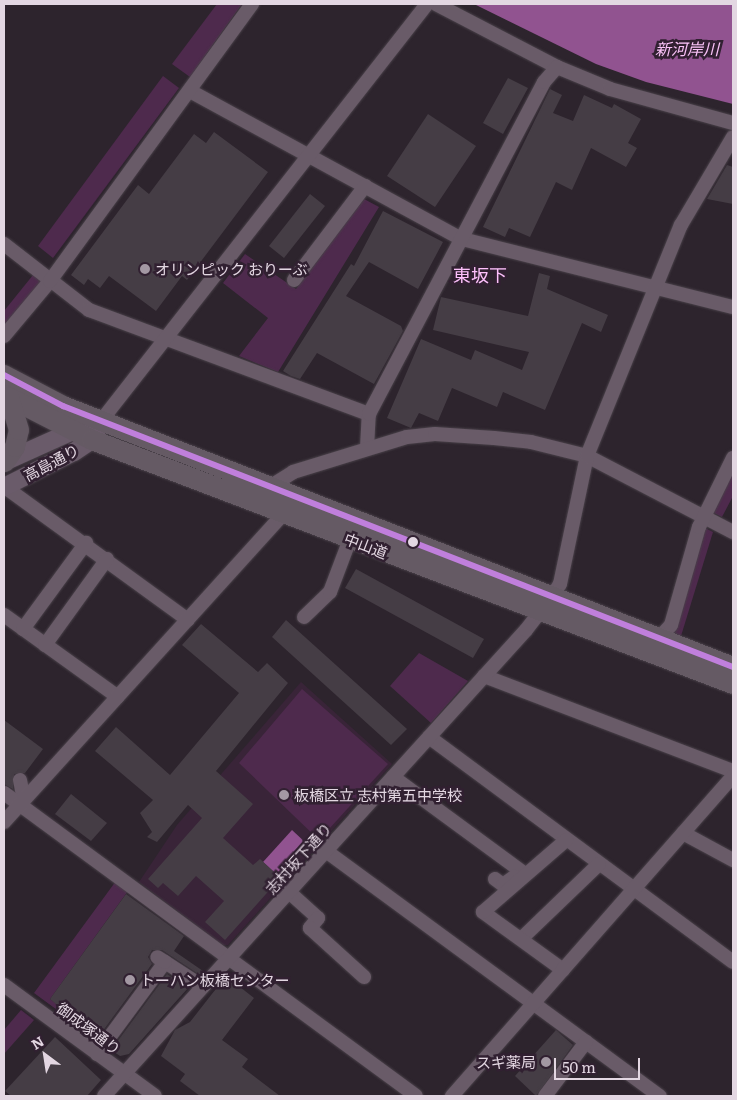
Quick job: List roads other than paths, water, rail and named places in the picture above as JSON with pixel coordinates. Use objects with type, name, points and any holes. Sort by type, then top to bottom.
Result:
[{"type":"highway","name":"中山道","points":[[4,375],[56,403],[553,595],[658,639],[733,667]]},
{"type":"highway","name":"中山道","points":[[6,397],[92,440],[733,684]]},
{"type":"highway","points":[[4,462],[15,447],[20,430],[6,397]]},
{"type":"main road","name":"高島通り","points":[[4,462],[71,430],[101,421]]},
{"type":"main road","name":"高島通り","points":[[4,487],[92,440],[101,421]]},
{"type":"street","points":[[4,336],[50,281],[252,4]]},
{"type":"street","points":[[101,421],[308,155],[430,4],[558,67],[641,99],[733,123]]},
{"type":"street","points":[[367,448],[369,414],[544,82],[558,67]]},
{"type":"street","points":[[190,91],[462,239],[733,307]]},
{"type":"street","name":"志村坂下通り","points":[[104,1096],[393,777],[428,732],[484,676],[553,595],[560,584],[586,456],[653,288],[681,225],[733,137]]},
{"type":"street","points":[[294,280],[365,186]]},
{"type":"street","points":[[4,244],[89,310],[369,414]]},
{"type":"street","points":[[271,486],[293,472],[367,448],[435,434],[532,442],[586,456],[733,532]]},
{"type":"street","points":[[658,639],[671,624],[703,518],[733,458]]},
{"type":"street","points":[[4,487],[86,543],[188,620]]},
{"type":"street","points":[[4,822],[284,513]]},
{"type":"street","points":[[304,617],[330,592],[350,539]]},
{"type":"street","points":[[23,629],[86,543]]},
{"type":"street","points":[[45,645],[107,559]]},
{"type":"street","points":[[4,615],[118,697]]},
{"type":"street","points":[[484,676],[733,770]]},
{"type":"street","points":[[428,732],[564,838],[733,962]]},
{"type":"street","points":[[452,1096],[733,776]]},
{"type":"street","points":[[393,777],[521,871]]},
{"type":"street","points":[[20,780],[22,802]]},
{"type":"street","points":[[4,793],[22,802],[201,944],[229,958],[416,1096]]},
{"type":"street","points":[[683,833],[733,860]]},
{"type":"street","points":[[495,879],[503,886],[564,838]]},
{"type":"street","points":[[563,970],[482,912],[564,838]]},
{"type":"street","points":[[326,851],[660,1096]]},
{"type":"street","points":[[520,939],[599,864]]},
{"type":"street","points":[[289,892],[318,918],[310,928],[364,977]]},
{"type":"street","points":[[97,1054],[116,1021],[161,960],[203,987]]},
{"type":"street","name":"御成塚通り","points":[[4,985],[155,1096]]},
{"type":"street","points":[[545,1096],[586,1042]]},
{"type":"water","name":"新河岸川","points":[[474,4],[733,4],[733,104],[646,82],[596,64]]},
{"type":"water","points":[[292,830],[307,844],[278,876],[263,862]]},
{"type":"place","name":"オリンピック おりーぶ","points":[[145,269]]},
{"type":"place","name":"板橋区立 志村第五中学校","points":[[284,795]]},
{"type":"place","name":"トーハン板橋センター","points":[[130,980]]},
{"type":"place","name":"スギ薬局","points":[[546,1062]]},
{"type":"district","name":"東坂下","points":[[480,275]]}]
